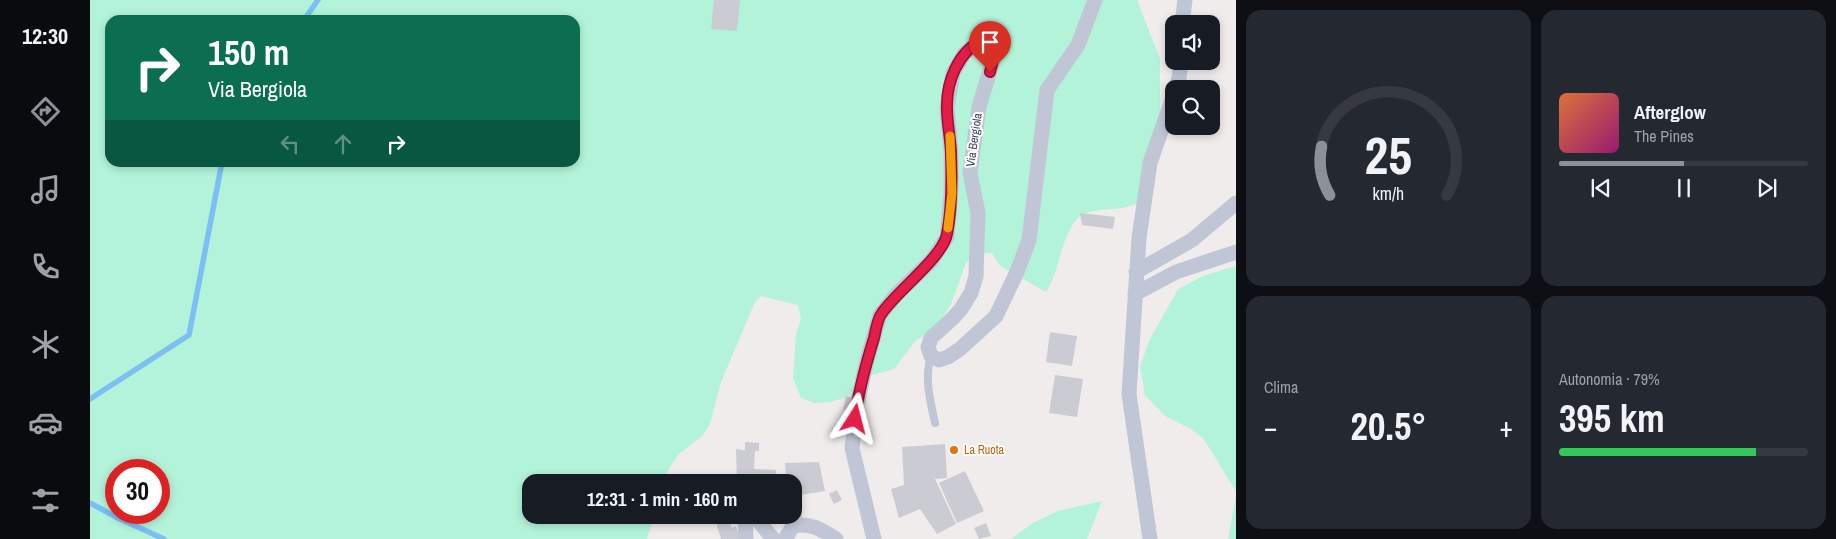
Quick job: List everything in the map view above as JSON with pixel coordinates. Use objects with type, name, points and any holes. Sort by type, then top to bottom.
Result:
[{"type":"street","points":[[931,356],[939,360],[948,357],[996,316],[1017,272],[1029,240],[1047,90],[1078,45],[1095,0]]},
{"type":"street","points":[[1183,15],[1185,0]]},
{"type":"street","name":"Via Bergiola","points":[[874,539],[852,448],[858,397],[880,314],[896,295],[932,260],[947,237],[952,193],[947,108],[953,72],[964,54],[976,43],[984,39],[992,45],[995,54],[979,106],[970,173],[978,213],[976,276],[971,294],[961,309],[931,338],[928,347],[931,356]]},
{"type":"street","points":[[1150,539],[1129,394],[1139,238],[1150,163],[1165,120]]},
{"type":"street","points":[[1136,272],[1192,240],[1236,203]]},
{"type":"street","points":[[1135,294],[1176,272],[1236,252]]},
{"type":"street","points":[[785,539],[793,526],[804,523],[822,530],[836,539]]},
{"type":"street","points":[[745,524],[746,539]]},
{"type":"street","points":[[761,524],[773,539]]},
{"type":"lane","points":[[931,356],[927,370],[928,391],[935,423]]},
{"type":"green space","points":[[90,0],[1137,0],[1160,59],[1160,110],[1136,204],[1082,215],[1069,230],[1055,274],[1046,292],[1000,266],[992,253],[977,253],[966,263],[951,304],[943,317],[924,336],[916,340],[894,369],[865,377],[844,398],[830,402],[815,403],[801,398],[793,378],[796,334],[801,319],[798,305],[761,296],[755,302],[721,382],[710,424],[702,436],[679,454],[667,474],[522,474],[522,524],[651,524],[647,539],[90,539]]},
{"type":"green space","points":[[1236,266],[1236,491],[1203,438],[1191,429],[1165,416],[1145,395],[1140,366],[1150,339],[1178,289],[1205,275]]},
{"type":"green space","points":[[1236,496],[1236,539],[1228,539]]},
{"type":"green space","points":[[1102,501],[1087,539],[1011,539],[1033,523],[1058,511]]},
{"type":"building","points":[[714,0],[740,0],[737,31],[711,29]]},
{"type":"building","points":[[1080,213],[1115,217],[1113,229],[1082,225]]},
{"type":"building","points":[[1050,332],[1077,336],[1072,366],[1046,362]]},
{"type":"building","points":[[1055,375],[1083,379],[1077,417],[1049,413]]},
{"type":"building","points":[[846,396],[853,398],[851,411],[843,410]]},
{"type":"building","points":[[745,442],[759,443],[759,451],[755,451],[754,469],[776,470],[776,474],[737,474],[736,449],[745,450]]},
{"type":"building","points":[[945,444],[947,478],[935,479],[956,524],[937,534],[920,509],[899,518],[891,489],[904,485],[902,447]]},
{"type":"building","points":[[819,462],[825,491],[802,495],[802,474],[786,474],[785,463]]},
{"type":"building","points":[[965,471],[984,511],[957,523],[939,483]]},
{"type":"building","points":[[837,490],[842,500],[834,504],[829,494]]},
{"type":"building","points":[[986,523],[991,536],[979,539],[974,528]]},
{"type":"building","points":[[716,524],[730,524],[732,528],[736,526],[740,539],[721,539]]},
{"type":"waterway","points":[[308,15],[318,0]]},
{"type":"waterway","points":[[90,399],[189,335],[221,167]]},
{"type":"waterway","points":[[90,503],[164,539]]},
{"type":"slow traffic","points":[[948,228],[952,193],[950,136]]},
{"type":"place","name":"La Ruota","points":[[954,450]]},
{"type":"route","points":[[855,419],[866,364],[880,314],[896,295],[932,260],[947,237],[952,193],[952,166],[947,108],[953,72],[964,54],[976,43],[984,39],[992,45],[995,54],[990,72]]}]
